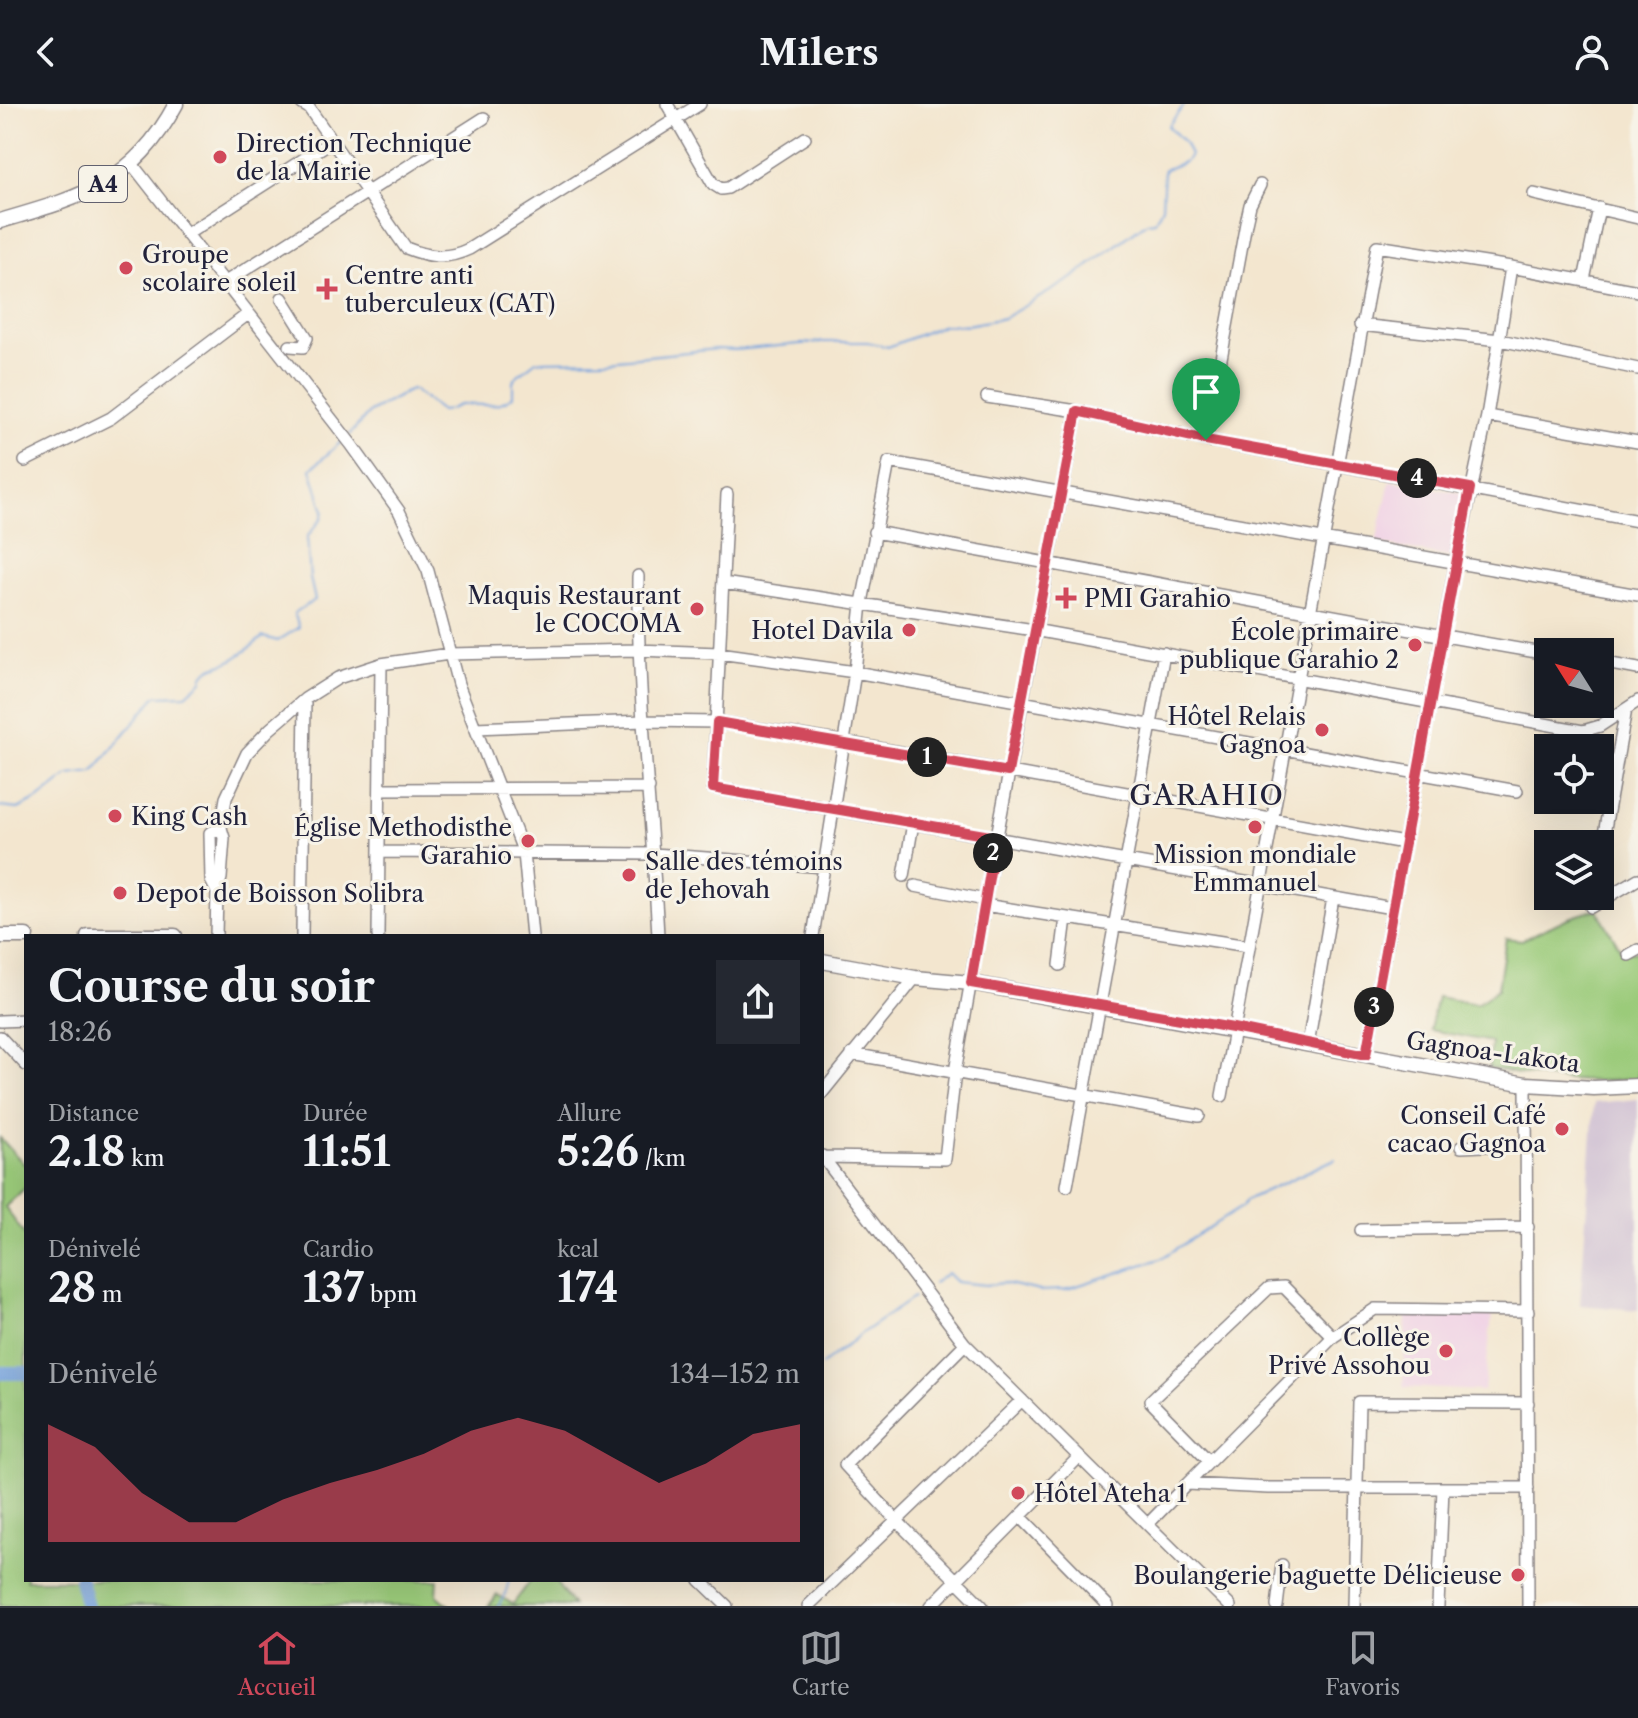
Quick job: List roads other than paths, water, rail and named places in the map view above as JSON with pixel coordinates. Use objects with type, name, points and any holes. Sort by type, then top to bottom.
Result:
[{"type":"main road","name":"A4","points":[[0,221],[62,202],[115,178],[132,164],[176,104]]},
{"type":"main road","points":[[0,936],[24,936]]},
{"type":"main road","name":"Gagnoa-Lakota","points":[[824,961],[1233,1028],[1526,1084],[1594,1088],[1638,1086]]},
{"type":"street","points":[[667,104],[713,184],[721,189],[728,188],[805,138]]},
{"type":"street","points":[[308,105],[406,248],[430,257],[456,255],[700,104]]},
{"type":"street","points":[[224,283],[484,118]]},
{"type":"street","points":[[187,234],[332,141]]},
{"type":"street","points":[[132,164],[338,426],[399,511],[428,571],[449,654],[524,853],[532,934]]},
{"type":"street","points":[[1206,440],[1246,223],[1250,205],[1260,185]]},
{"type":"street","points":[[1534,194],[1638,218]]},
{"type":"street","points":[[1584,280],[1599,208]]},
{"type":"street","points":[[1222,1096],[1360,325],[1377,246],[1638,291]]},
{"type":"street","points":[[1366,1055],[1470,488],[1487,416],[1511,267]]},
{"type":"street","points":[[280,354],[290,346],[295,333],[305,334],[282,298]]},
{"type":"street","points":[[25,461],[111,418],[248,314]]},
{"type":"street","points":[[1360,325],[1500,340],[1638,369]]},
{"type":"street","points":[[987,397],[1077,411],[1206,440],[1638,521]]},
{"type":"street","points":[[824,1157],[945,1159],[955,1072],[984,902],[1077,411]]},
{"type":"street","points":[[1487,416],[1638,442]]},
{"type":"street","points":[[813,934],[855,672],[862,603],[889,462],[1638,595]]},
{"type":"street","points":[[727,494],[713,788],[1392,908]]},
{"type":"street","points":[[874,532],[1534,652]]},
{"type":"street","points":[[638,576],[637,650],[658,934]]},
{"type":"street","points":[[723,583],[1034,630],[1583,731],[1600,726],[1638,701]]},
{"type":"street","points":[[216,934],[217,892],[224,838],[221,828],[226,798],[247,753],[305,699],[338,678],[381,664],[449,654],[637,650],[719,653],[855,672],[1517,791]]},
{"type":"street","points":[[1067,1186],[1164,653]]},
{"type":"street","points":[[378,934],[381,664]]},
{"type":"street","points":[[1614,665],[1638,669]]},
{"type":"street","points":[[302,934],[305,699]]},
{"type":"street","points":[[1605,830],[1626,709]]},
{"type":"street","points":[[475,728],[643,721],[717,722],[1404,843]]},
{"type":"street","points":[[380,789],[649,788]]},
{"type":"street","points":[[904,876],[913,823]]},
{"type":"street","points":[[379,852],[654,854],[824,867]]},
{"type":"street","points":[[1614,893],[1638,879]]},
{"type":"street","points":[[915,886],[1066,918],[1248,946]]},
{"type":"street","points":[[1308,1044],[1333,898]]},
{"type":"street","points":[[1060,965],[1066,918]]},
{"type":"street","points":[[824,1090],[915,978]]},
{"type":"street","points":[[0,1021],[24,1020]]},
{"type":"street","points":[[0,1037],[24,1063]]},
{"type":"street","points":[[852,1054],[1199,1116]]},
{"type":"street","points":[[1526,1084],[1528,1606]]},
{"type":"street","points":[[1461,1147],[1527,1144]]},
{"type":"street","points":[[824,1160],[965,1344],[1148,1524],[1223,1604]]},
{"type":"street","points":[[1361,1230],[1528,1227]]},
{"type":"street","points":[[1208,1460],[1150,1401],[1269,1288],[1284,1287],[1333,1337]]},
{"type":"street","points":[[1148,1524],[1333,1337],[1375,1309],[1528,1311]]},
{"type":"street","points":[[965,1344],[845,1465],[982,1606]]},
{"type":"street","points":[[808,1606],[1022,1400]]},
{"type":"street","points":[[1354,1606],[1359,1402],[1528,1403]]},
{"type":"street","points":[[931,1606],[1079,1457]]},
{"type":"street","points":[[1187,1484],[1268,1488],[1528,1488]]},
{"type":"street","points":[[1438,1606],[1443,1488]]},
{"type":"street","points":[[1020,1516],[1108,1606]]},
{"type":"street","points":[[1277,1606],[1282,1565]]},
{"type":"street","points":[[702,1582],[727,1606]]},
{"type":"waterway","points":[[350,434],[370,412],[412,389],[441,411],[460,405],[500,403],[513,396],[513,382],[536,361],[608,360],[822,342],[867,342],[888,347],[944,325],[967,325],[1004,318],[1071,279],[1147,222],[1155,221],[1162,207],[1164,170],[1186,161],[1190,155],[1184,142],[1168,126],[1185,104]]},
{"type":"waterway","points":[[0,807],[18,809],[38,799],[69,775],[93,772],[156,696],[186,695],[211,668],[234,659],[263,637],[278,641],[299,627],[294,613],[315,600],[307,537],[324,511],[311,469],[342,441]]},
{"type":"waterway","points":[[933,1284],[947,1273],[956,1282],[1003,1283],[1040,1291],[1064,1290],[1160,1259],[1243,1206],[1246,1200],[1335,1159]]},
{"type":"waterway","points":[[824,1363],[913,1298]]},
{"type":"waterway","points":[[0,1373],[24,1373]]},
{"type":"waterway","points":[[81,1582],[87,1606]]},
{"type":"waterway","points":[[498,1606],[508,1582]]},
{"type":"place","name":"Direction Technique de la Mairie","points":[[220,157]]},
{"type":"place","name":"Groupe scolaire soleil","points":[[126,268]]},
{"type":"place","name":"Centre anti tuberculeux (CAT)","points":[[327,289]]},
{"type":"place","name":"PMI Garahio","points":[[1066,598]]},
{"type":"place","name":"Maquis Restaurant le COCOMA","points":[[697,609]]},
{"type":"place","name":"Hotel Davila","points":[[909,630]]},
{"type":"place","name":"École primaire publique Garahio 2","points":[[1415,645]]},
{"type":"place","name":"Hôtel Relais Gagnoa","points":[[1322,730]]},
{"type":"place","name":"King Cash","points":[[115,816]]},
{"type":"place","name":"Mission mondiale Emmanuel","points":[[1255,827]]},
{"type":"place","name":"Église Methodisthe Garahio","points":[[528,841]]},
{"type":"place","name":"Salle des témoins de Jehovah","points":[[629,875]]},
{"type":"place","name":"Depot de Boisson Solibra","points":[[120,893]]},
{"type":"place","name":"Conseil Café cacao Gagnoa","points":[[1562,1129]]},
{"type":"place","name":"Collège Privé Assohou","points":[[1446,1351]]},
{"type":"place","name":"Hôtel Ateha 1","points":[[1018,1493]]},
{"type":"place","name":"Boulangerie baguette Délicieuse","points":[[1518,1575]]},
{"type":"district","name":"GARAHIO","points":[[1207,795]]}]
